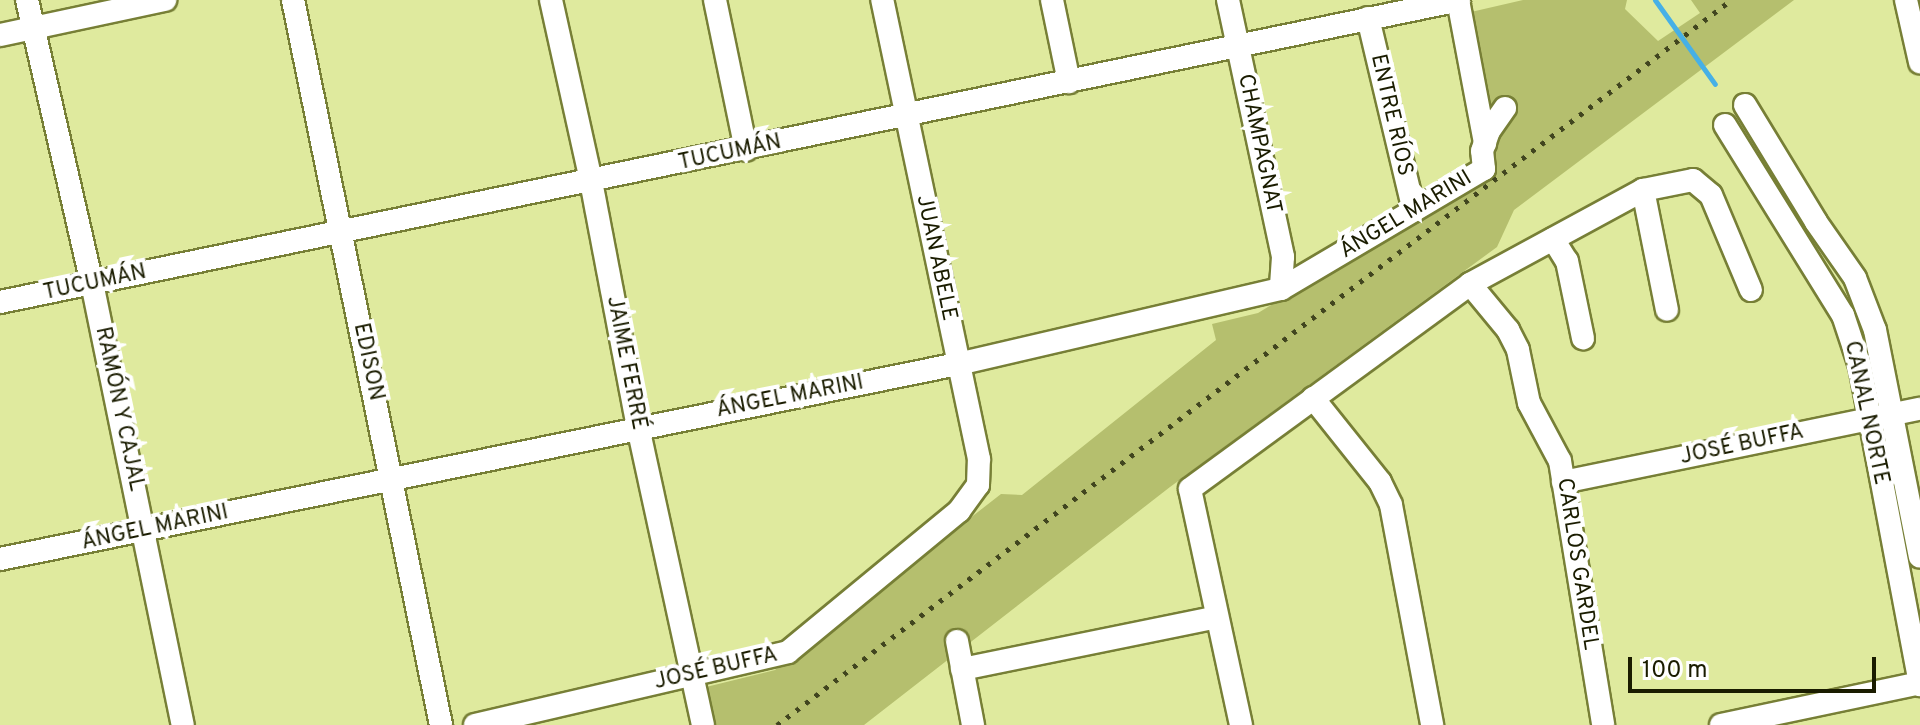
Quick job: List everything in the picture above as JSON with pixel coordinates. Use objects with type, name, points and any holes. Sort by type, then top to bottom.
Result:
[{"type":"street","name":"RAMÓN Y CAJAL","points":[[27,0],[92,283],[183,725]]},
{"type":"street","points":[[0,35],[165,0]]},
{"type":"street","name":"EDISON","points":[[293,0],[441,725]]},
{"type":"street","name":"JAIME FERRÉ","points":[[551,0],[591,181],[638,427],[703,725]]},
{"type":"street","points":[[715,0],[746,150]]},
{"type":"street","name":"JUAN ABELE","points":[[882,0],[979,459],[978,485],[959,511]]},
{"type":"street","points":[[1052,0],[1069,82]]},
{"type":"street","name":"CHAMPAGNAT","points":[[1228,0],[1283,257],[1281,289]]},
{"type":"street","points":[[1458,0],[1485,143]]},
{"type":"street","name":"TUCUMÁN","points":[[0,302],[906,117],[1238,46],[1379,11],[1458,0]]},
{"type":"street","points":[[1906,0],[1920,62]]},
{"type":"street","name":"ENTRE RÍOS","points":[[1379,11],[1414,211]]},
{"type":"street","name":"CANAL NORTE","points":[[1745,105],[1816,222],[1855,278],[1875,330],[1920,557]]},
{"type":"street","name":"ÁNGEL MARINI","points":[[0,559],[958,364],[1281,289],[1484,169],[1482,151],[1505,108]]},
{"type":"street","name":"CANAL NORTE","points":[[1725,125],[1843,315],[1860,366],[1920,684]]},
{"type":"street","points":[[1241,725],[1190,489],[1470,284],[1643,190],[1693,180],[1711,195],[1751,290]]},
{"type":"street","points":[[1643,190],[1667,310]]},
{"type":"street","points":[[1553,239],[1567,261],[1583,338]]},
{"type":"street","name":"CARLOS GARDEL","points":[[1470,284],[1508,330],[1518,350],[1529,403],[1560,461],[1603,725]]},
{"type":"street","points":[[1313,398],[1380,482],[1391,505],[1432,725]]},
{"type":"street","name":"JOSÉ BUFFA","points":[[1563,482],[1920,409]]},
{"type":"street","name":"JOSÉ BUFFA","points":[[475,725],[788,652],[959,511]]},
{"type":"street","points":[[962,669],[1217,617]]},
{"type":"street","points":[[957,641],[973,725]]},
{"type":"street","points":[[1721,725],[1787,719],[1920,684]]},
{"type":"green space","points":[[1523,0],[1627,0],[1625,9],[1658,41],[1700,13],[1691,0],[1794,0],[1514,210],[1497,247],[1170,487],[864,725],[711,725],[702,688],[775,670],[1001,494],[1022,495],[1216,340],[1212,324],[1258,313],[1494,170],[1471,12]]},
{"type":"waterway","name":"CANAL NORTE","points":[[1655,0],[1715,84]]},
{"type":"railway","points":[[777,725],[1731,0]]}]
